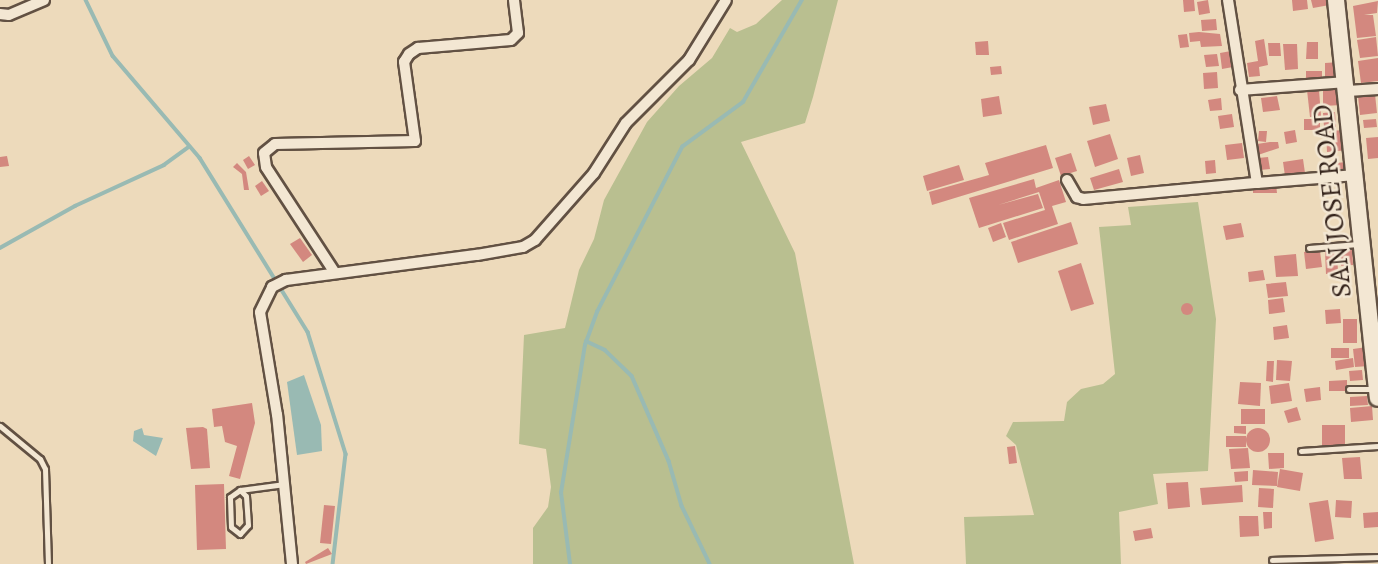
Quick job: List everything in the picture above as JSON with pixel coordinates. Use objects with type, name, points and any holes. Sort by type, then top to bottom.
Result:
[{"type":"street","points":[[0,14],[9,15],[44,0]]},
{"type":"street","points":[[335,273],[265,167],[264,153],[275,144],[415,141],[404,62],[409,54],[418,48],[511,40],[518,33],[514,0]]},
{"type":"street","points":[[292,564],[285,484],[260,312],[272,287],[286,280],[512,249],[535,240],[594,173],[626,123],[689,60],[726,0]]},
{"type":"street","points":[[1228,0],[1240,90],[1257,183]]},
{"type":"street","name":"SAN JOSE ROAD","points":[[1336,0],[1378,393]]},
{"type":"street","points":[[1240,90],[1347,86],[1378,89]]},
{"type":"street","points":[[1067,180],[1083,199],[1356,175]]},
{"type":"lane","points":[[1309,248],[1362,244]]},
{"type":"lane","points":[[1349,389],[1378,393]]},
{"type":"lane","points":[[0,426],[40,459],[45,469],[48,564]]},
{"type":"lane","points":[[1301,451],[1378,446]]},
{"type":"lane","points":[[251,489],[246,498],[247,528],[237,533],[231,527],[230,497],[238,490],[285,484]]},
{"type":"lane","points":[[238,490],[246,498]]},
{"type":"lane","points":[[1272,560],[1378,557]]},
{"type":"green space","points":[[782,0],[838,0],[813,97],[805,123],[741,142],[795,253],[854,564],[533,564],[533,528],[548,507],[551,487],[546,449],[519,444],[524,335],[565,328],[579,270],[594,239],[604,200],[647,122],[679,86],[712,58],[730,28],[737,32],[756,24]]},
{"type":"green space","points":[[1198,202],[1216,319],[1208,471],[1153,474],[1158,504],[1119,512],[1121,564],[966,564],[964,517],[1034,515],[1016,445],[1006,436],[1013,422],[1064,421],[1067,402],[1081,389],[1103,384],[1115,374],[1099,227],[1131,225],[1128,207]]},
{"type":"water","points":[[304,375],[321,425],[322,451],[297,455],[287,382]]},
{"type":"water","points":[[142,428],[144,435],[163,438],[156,456],[133,441],[134,431]]},
{"type":"building","points":[[1183,0],[1194,0],[1195,11],[1184,12]]},
{"type":"building","points":[[1208,0],[1210,13],[1199,15],[1197,2]]},
{"type":"building","points":[[1292,0],[1307,0],[1308,9],[1293,11]]},
{"type":"building","points":[[1311,0],[1334,0],[1335,4],[1313,8]]},
{"type":"building","points":[[1378,1],[1377,13],[1364,15],[1373,15],[1376,36],[1357,38],[1353,6]]},
{"type":"building","points":[[1216,19],[1217,30],[1202,31],[1201,20]]},
{"type":"building","points":[[1189,33],[1220,34],[1222,46],[1201,47],[1200,41],[1190,42]]},
{"type":"building","points":[[1187,34],[1189,47],[1180,48],[1178,35]]},
{"type":"building","points":[[1376,37],[1378,56],[1360,58],[1357,40]]},
{"type":"building","points":[[1264,39],[1268,65],[1259,67],[1260,76],[1249,77],[1247,63],[1258,61],[1255,41]]},
{"type":"building","points":[[988,41],[989,55],[976,55],[975,42]]},
{"type":"building","points":[[1307,42],[1318,42],[1318,59],[1306,59]]},
{"type":"building","points":[[1268,43],[1280,43],[1281,56],[1269,56]]},
{"type":"building","points":[[1283,44],[1297,44],[1298,69],[1285,70]]},
{"type":"building","points":[[1231,51],[1233,67],[1222,69],[1220,53]]},
{"type":"building","points":[[1217,54],[1219,66],[1206,67],[1204,55]]},
{"type":"building","points":[[1378,58],[1378,81],[1361,83],[1358,61]]},
{"type":"building","points":[[1340,62],[1341,80],[1325,81],[1325,63]]},
{"type":"building","points":[[1001,66],[1002,74],[991,75],[990,67]]},
{"type":"building","points":[[1306,71],[1322,71],[1322,83],[1306,83]]},
{"type":"building","points":[[1217,72],[1218,88],[1204,89],[1203,73]]},
{"type":"building","points":[[1342,87],[1342,105],[1323,106],[1323,88]]},
{"type":"building","points":[[1307,90],[1319,90],[1321,116],[1310,117]]},
{"type":"building","points":[[1375,94],[1377,113],[1360,115],[1358,96]]},
{"type":"building","points":[[999,96],[1002,114],[983,117],[981,99]]},
{"type":"building","points":[[1277,96],[1280,110],[1263,112],[1261,98]]},
{"type":"building","points":[[1221,98],[1222,110],[1210,111],[1208,100]]},
{"type":"building","points":[[1106,104],[1110,121],[1093,125],[1089,107]]},
{"type":"building","points":[[1335,112],[1336,127],[1324,127],[1323,113]]},
{"type":"building","points":[[1232,114],[1234,127],[1220,129],[1218,116]]},
{"type":"building","points":[[1304,119],[1320,119],[1320,130],[1304,130]]},
{"type":"building","points":[[1376,119],[1377,127],[1364,128],[1363,120]]},
{"type":"building","points":[[1295,130],[1297,142],[1286,144],[1284,132]]},
{"type":"building","points":[[1347,130],[1348,150],[1327,152],[1326,131]]},
{"type":"building","points":[[1259,131],[1267,131],[1266,142],[1258,141]]},
{"type":"building","points":[[1110,134],[1118,159],[1095,167],[1087,141]]},
{"type":"building","points":[[1378,137],[1378,158],[1368,159],[1366,138]]},
{"type":"building","points":[[1278,142],[1279,148],[1258,155],[1257,144]]},
{"type":"building","points":[[1242,143],[1244,158],[1227,160],[1225,145]]},
{"type":"building","points":[[1046,145],[1053,168],[932,205],[929,192],[989,175],[985,163]]},
{"type":"building","points":[[1071,153],[1077,171],[1061,176],[1055,158]]},
{"type":"building","points":[[1140,155],[1144,173],[1131,176],[1127,158]]},
{"type":"building","points":[[7,156],[9,166],[0,167],[0,157]]},
{"type":"building","points":[[249,156],[255,165],[248,169],[243,160]]},
{"type":"building","points":[[1268,157],[1270,169],[1260,170],[1258,158]]},
{"type":"building","points":[[1303,159],[1305,173],[1285,176],[1283,162]]},
{"type":"building","points":[[1215,160],[1216,173],[1206,174],[1205,161]]},
{"type":"building","points":[[1348,162],[1349,171],[1336,171],[1335,163]]},
{"type":"building","points":[[237,163],[246,172],[249,190],[244,190],[242,174],[233,167]]},
{"type":"building","points":[[959,165],[964,180],[927,191],[923,176]]},
{"type":"building","points":[[1119,169],[1123,182],[1094,190],[1090,178]]},
{"type":"building","points":[[1034,179],[1036,188],[1059,180],[1066,202],[1052,206],[1058,224],[1009,240],[1003,223],[1045,210],[1039,192],[998,205],[1038,194],[1043,208],[979,228],[969,198]]},
{"type":"building","points":[[262,181],[269,191],[261,196],[255,186]]},
{"type":"building","points":[[1253,184],[1276,184],[1277,193],[1253,193]]},
{"type":"building","points":[[1071,222],[1078,244],[1018,263],[1011,242]]},
{"type":"building","points":[[1001,223],[1006,237],[993,242],[988,228]]},
{"type":"building","points":[[1241,223],[1244,237],[1226,240],[1223,226]]},
{"type":"building","points":[[300,238],[312,255],[303,262],[290,244]]},
{"type":"building","points":[[1352,247],[1353,265],[1341,266],[1340,248]]},
{"type":"building","points":[[1337,250],[1338,273],[1326,274],[1325,251]]},
{"type":"building","points":[[1320,251],[1322,267],[1306,269],[1304,252]]},
{"type":"building","points":[[1296,254],[1298,276],[1276,277],[1274,256]]},
{"type":"building","points":[[1081,263],[1094,304],[1071,311],[1058,271]]},
{"type":"building","points":[[1263,270],[1265,280],[1249,282],[1248,272]]},
{"type":"building","points":[[1286,282],[1288,296],[1268,298],[1266,284]]},
{"type":"building","points":[[1283,298],[1285,312],[1269,314],[1268,300]]},
{"type":"building","points":[[1187,303],[1193,309],[1187,315],[1181,309]]},
{"type":"building","points":[[1340,309],[1341,323],[1326,324],[1325,310]]},
{"type":"building","points":[[1343,319],[1357,319],[1357,343],[1343,343]]},
{"type":"building","points":[[1287,325],[1289,338],[1274,340],[1273,327]]},
{"type":"building","points":[[1367,347],[1369,366],[1355,367],[1353,349]]},
{"type":"building","points":[[1331,348],[1349,348],[1349,358],[1331,358]]},
{"type":"building","points":[[1353,358],[1354,367],[1336,370],[1335,361]]},
{"type":"building","points":[[1277,360],[1292,361],[1290,381],[1276,380]]},
{"type":"building","points":[[1267,361],[1274,361],[1273,382],[1266,381]]},
{"type":"building","points":[[1362,370],[1363,380],[1350,381],[1349,371]]},
{"type":"building","points":[[1347,380],[1347,391],[1329,391],[1329,381]]},
{"type":"building","points":[[1240,382],[1261,383],[1260,406],[1238,404]]},
{"type":"building","points":[[1289,383],[1292,401],[1271,404],[1269,386]]},
{"type":"building","points":[[1320,387],[1321,400],[1306,402],[1304,389]]},
{"type":"building","points":[[1367,396],[1368,405],[1350,406],[1350,397]]},
{"type":"building","points":[[252,403],[255,423],[240,479],[229,476],[237,446],[225,442],[222,426],[214,427],[212,409]]},
{"type":"building","points":[[1372,406],[1373,420],[1351,422],[1350,408]]},
{"type":"building","points":[[1297,407],[1301,420],[1288,423],[1284,411]]},
{"type":"building","points":[[1241,409],[1265,409],[1265,424],[1241,424]]},
{"type":"building","points":[[1322,425],[1345,425],[1345,445],[1322,446]]},
{"type":"building","points":[[1234,426],[1246,426],[1246,434],[1234,433]]},
{"type":"building","points":[[186,428],[207,429],[210,468],[191,469]]},
{"type":"building","points":[[1258,428],[1266,432],[1270,440],[1266,448],[1258,452],[1250,448],[1246,440],[1250,432]]},
{"type":"building","points":[[1226,436],[1246,436],[1246,447],[1226,447]]},
{"type":"building","points":[[1015,446],[1017,463],[1009,464],[1007,447]]},
{"type":"building","points":[[1248,448],[1250,468],[1231,469],[1229,449]]},
{"type":"building","points":[[1268,453],[1284,453],[1284,468],[1269,469]]},
{"type":"building","points":[[1360,457],[1362,479],[1344,479],[1342,458]]},
{"type":"building","points":[[1280,469],[1303,473],[1300,491],[1277,487]]},
{"type":"building","points":[[1253,470],[1278,472],[1277,486],[1252,485]]},
{"type":"building","points":[[1248,471],[1248,481],[1235,482],[1234,472]]},
{"type":"building","points":[[1188,482],[1190,507],[1168,509],[1166,483]]},
{"type":"building","points":[[224,484],[226,549],[197,550],[195,485]]},
{"type":"building","points":[[1242,485],[1243,502],[1202,505],[1200,488]]},
{"type":"building","points":[[1259,488],[1274,489],[1273,508],[1258,507]]},
{"type":"building","points":[[1328,500],[1334,539],[1315,542],[1309,503]]},
{"type":"building","points":[[1336,500],[1352,501],[1351,518],[1335,517]]},
{"type":"building","points":[[324,505],[335,506],[331,544],[320,543]]},
{"type":"building","points":[[1263,512],[1272,512],[1272,528],[1264,529]]},
{"type":"building","points":[[1378,512],[1378,527],[1364,528],[1363,513]]},
{"type":"building","points":[[1239,516],[1258,516],[1259,536],[1240,537]]},
{"type":"building","points":[[1151,528],[1153,538],[1135,541],[1133,531]]},
{"type":"building","points":[[328,548],[332,554],[306,564],[305,562]]},
{"type":"waterway","points":[[86,0],[113,56],[200,158],[308,332],[346,454],[333,564]]},
{"type":"waterway","points":[[570,564],[561,493],[585,345],[597,312],[682,147],[743,102],[802,0]]},
{"type":"waterway","points":[[0,248],[75,206],[164,165],[189,147]]},
{"type":"waterway","points":[[586,341],[605,350],[632,376],[669,461],[682,506],[710,564]]}]
